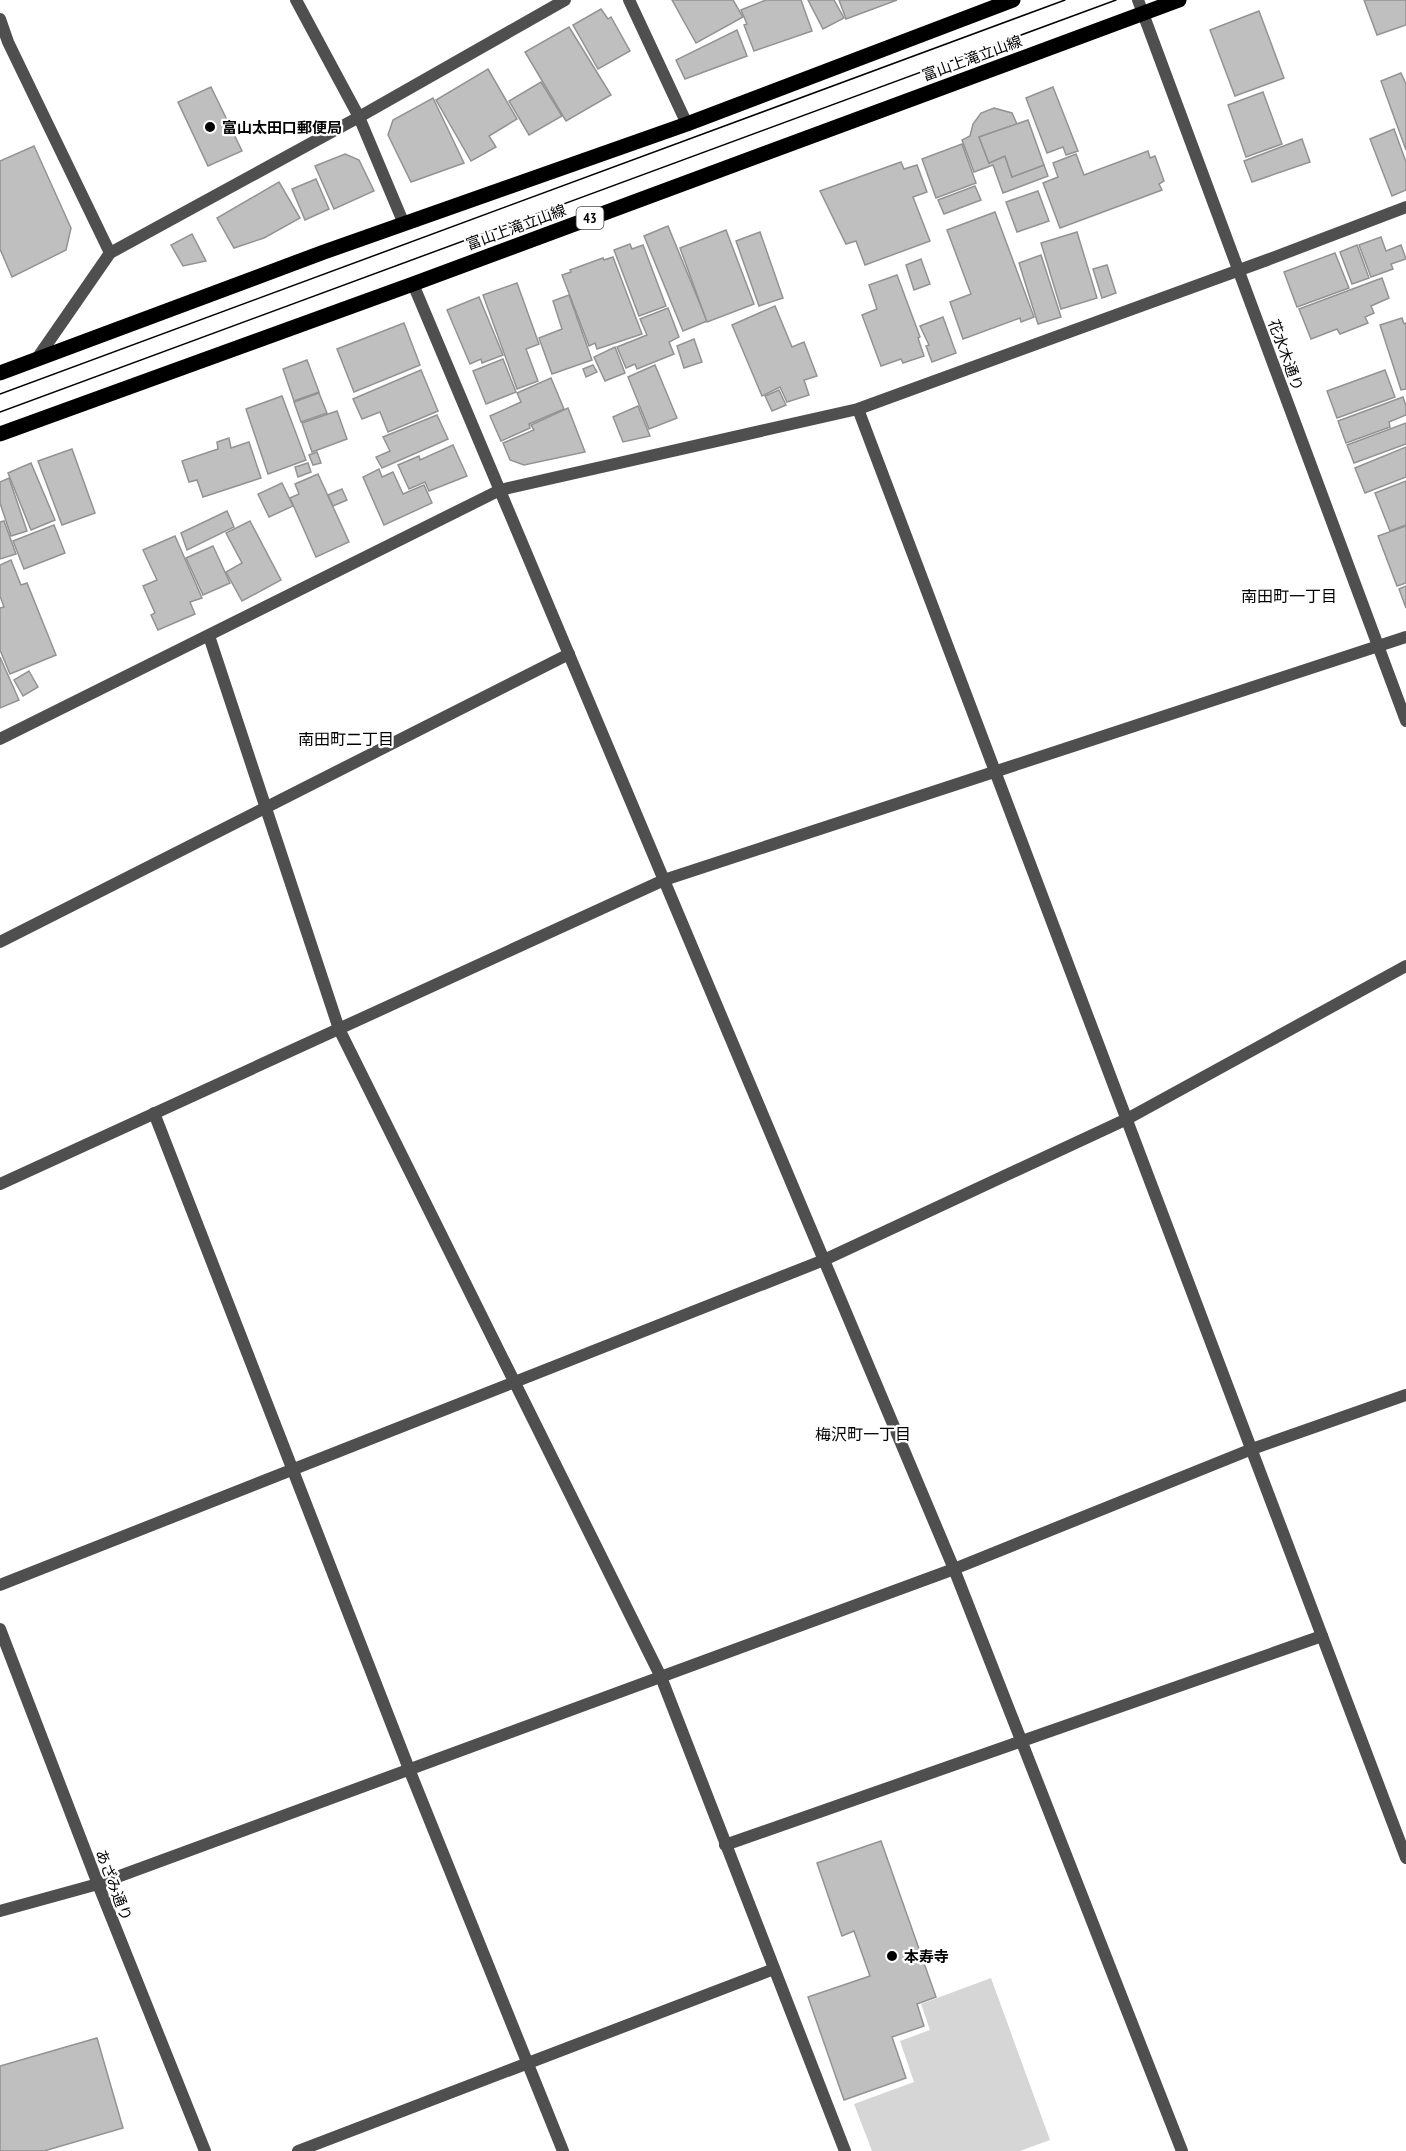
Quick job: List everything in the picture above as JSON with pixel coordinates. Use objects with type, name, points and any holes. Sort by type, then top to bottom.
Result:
[{"type":"main road","points":[[0,373],[324,252],[687,124],[1013,0]]},
{"type":"main road","name":"富山上滝立山線","points":[[0,434],[413,284],[1141,7],[1179,0]]},
{"type":"street","points":[[296,0],[359,117],[404,224]]},
{"type":"street","points":[[36,360],[111,253],[359,117],[565,0]]},
{"type":"street","points":[[628,0],[687,124]]},
{"type":"street","name":"花水木通り","points":[[1141,7],[1406,721]]},
{"type":"street","points":[[0,20],[4,44],[111,253]]},
{"type":"street","points":[[0,740],[500,490],[858,409],[1238,271],[1406,207]]},
{"type":"street","points":[[413,284],[954,1569],[1182,2151]]},
{"type":"street","points":[[858,409],[1406,1858]]},
{"type":"street","points":[[208,636],[339,1029],[661,1677],[845,2151]]},
{"type":"street","points":[[0,1184],[663,880],[1406,637]]},
{"type":"street","points":[[0,942],[569,654]]},
{"type":"street","points":[[0,1585],[515,1383],[676,1316],[824,1260],[1127,1119],[1406,966]]},
{"type":"street","points":[[154,1113],[409,1769],[563,2151]]},
{"type":"street","points":[[0,1911],[98,1884],[954,1569],[1252,1449],[1406,1395]]},
{"type":"street","name":"あざみ通り","points":[[0,1629],[98,1884],[205,2151]]},
{"type":"street","points":[[725,1845],[1322,1636]]},
{"type":"street","points":[[298,2151],[774,1969]]},
{"type":"shaded area","points":[[991,1978],[1050,2140],[1020,2151],[872,2151],[854,2104],[914,2082],[900,2041],[930,2030],[921,2004]]},
{"type":"building","points":[[672,0],[733,0],[743,17],[696,43]]},
{"type":"building","points":[[766,0],[801,0],[812,31],[754,51],[741,10]]},
{"type":"building","points":[[808,0],[834,0],[844,18],[823,29]]},
{"type":"building","points":[[839,0],[897,0],[846,19]]},
{"type":"building","points":[[1364,0],[1406,0],[1406,25],[1377,35]]},
{"type":"building","points":[[601,9],[608,19],[611,17],[630,51],[598,69],[573,25]]},
{"type":"building","points":[[1259,11],[1284,78],[1235,96],[1210,30]]},
{"type":"building","points":[[569,27],[611,95],[566,121],[525,52]]},
{"type":"building","points":[[737,30],[747,56],[685,79],[676,60]]},
{"type":"building","points":[[488,69],[517,119],[489,136],[496,147],[471,161],[436,100]]},
{"type":"building","points":[[1401,73],[1406,84],[1406,150],[1381,81]]},
{"type":"building","points":[[541,82],[562,116],[529,135],[509,101]]},
{"type":"building","points":[[211,87],[242,151],[208,166],[178,102]]},
{"type":"building","points":[[1053,87],[1078,151],[1066,155],[1063,147],[1047,153],[1026,98]]},
{"type":"building","points":[[1263,92],[1282,144],[1246,157],[1228,105]]},
{"type":"building","points":[[433,98],[464,163],[411,182],[388,135],[393,120]]},
{"type":"building","points":[[994,108],[1012,113],[1017,124],[979,137],[989,163],[1005,156],[1012,177],[1044,165],[1048,176],[1003,193],[993,165],[974,172],[962,140],[970,136],[973,124],[981,113]]},
{"type":"building","points":[[1028,120],[1044,165],[1012,177],[1005,156],[989,163],[979,137]]},
{"type":"building","points":[[1394,129],[1406,162],[1406,190],[1392,196],[1370,139]]},
{"type":"building","points":[[1302,139],[1310,162],[1252,182],[1244,161]]},
{"type":"building","points":[[962,144],[976,183],[936,198],[922,159]]},
{"type":"building","points":[[34,146],[71,228],[66,250],[12,277],[0,249],[0,161]]},
{"type":"building","points":[[1148,151],[1150,158],[1155,156],[1164,181],[1159,184],[1162,190],[1060,228],[1043,183],[1058,177],[1053,163],[1076,154],[1084,175]]},
{"type":"building","points":[[345,154],[359,160],[374,191],[334,209],[315,166]]},
{"type":"building","points":[[901,162],[904,169],[917,165],[927,192],[913,197],[930,241],[865,265],[856,241],[846,244],[820,191]]},
{"type":"building","points":[[316,179],[329,209],[305,220],[292,189]]},
{"type":"building","points":[[279,182],[300,218],[264,238],[234,248],[217,218]]},
{"type":"building","points":[[975,186],[981,200],[944,214],[938,200]]},
{"type":"building","points":[[1038,191],[1049,221],[1017,232],[1006,202]]},
{"type":"building","points":[[995,212],[1034,317],[1021,322],[1020,318],[963,339],[950,302],[971,294],[947,230]]},
{"type":"building","points":[[668,226],[707,321],[683,331],[644,236]]},
{"type":"building","points":[[726,230],[754,304],[707,322],[680,248]]},
{"type":"building","points":[[760,232],[783,298],[759,306],[736,241]]},
{"type":"building","points":[[1077,232],[1097,298],[1061,309],[1041,243]]},
{"type":"building","points":[[192,234],[206,261],[183,266],[171,245]]},
{"type":"building","points":[[1381,237],[1386,251],[1401,245],[1406,259],[1391,264],[1393,269],[1371,277],[1359,245]]},
{"type":"building","points":[[630,244],[632,249],[643,245],[666,306],[639,316],[614,250]]},
{"type":"building","points":[[1357,245],[1369,278],[1352,284],[1340,252]]},
{"type":"building","points":[[1335,253],[1349,288],[1297,307],[1284,272]]},
{"type":"building","points":[[1041,255],[1061,317],[1038,324],[1019,263]]},
{"type":"building","points":[[613,257],[642,334],[597,349],[595,343],[589,346],[562,275],[603,258],[604,260]]},
{"type":"building","points":[[921,259],[930,284],[914,290],[906,265]]},
{"type":"building","points":[[1107,265],[1116,293],[1102,298],[1093,269]]},
{"type":"building","points":[[897,275],[920,337],[918,338],[924,356],[903,363],[901,359],[881,366],[862,315],[877,309],[869,285]]},
{"type":"building","points":[[1382,278],[1389,298],[1371,306],[1374,313],[1365,317],[1368,323],[1340,334],[1337,329],[1311,339],[1299,309]]},
{"type":"building","points":[[517,283],[539,344],[526,349],[538,381],[517,389],[483,295]]},
{"type":"building","points":[[569,295],[592,360],[552,374],[539,338],[562,329],[553,301]]},
{"type":"building","points":[[479,297],[503,355],[482,363],[481,359],[470,364],[447,310]]},
{"type":"building","points":[[775,306],[792,347],[804,342],[817,376],[804,380],[809,395],[787,402],[780,387],[762,396],[732,325]]},
{"type":"building","points":[[668,308],[679,337],[669,342],[674,354],[637,369],[635,364],[626,368],[617,347],[647,335],[640,319]]},
{"type":"building","points":[[943,317],[956,353],[932,362],[926,346],[929,345],[920,326]]},
{"type":"building","points":[[1402,318],[1404,324],[1406,323],[1406,389],[1401,390],[1380,325]]},
{"type":"building","points":[[404,323],[420,365],[354,392],[337,349]]},
{"type":"building","points":[[694,339],[702,362],[684,368],[677,346]]},
{"type":"building","points":[[615,347],[625,373],[605,381],[594,357]]},
{"type":"building","points":[[503,359],[516,392],[486,404],[473,371]]},
{"type":"building","points":[[307,360],[319,392],[294,401],[283,369]]},
{"type":"building","points":[[593,365],[597,372],[586,377],[583,369]]},
{"type":"building","points":[[655,365],[677,418],[649,429],[628,377]]},
{"type":"building","points":[[421,370],[438,411],[388,432],[380,412],[362,419],[353,399]]},
{"type":"building","points":[[1385,370],[1395,397],[1337,418],[1327,391]]},
{"type":"building","points":[[551,378],[564,409],[529,424],[530,428],[501,441],[490,416],[521,402],[517,393]]},
{"type":"building","points":[[779,390],[786,405],[772,411],[765,396]]},
{"type":"building","points":[[319,393],[327,413],[301,422],[294,402]]},
{"type":"building","points":[[282,396],[306,460],[268,474],[246,409]]},
{"type":"building","points":[[1403,397],[1406,415],[1389,422],[1390,427],[1346,443],[1338,421]]},
{"type":"building","points":[[638,406],[650,436],[623,442],[613,417]]},
{"type":"building","points":[[568,408],[585,452],[524,465],[510,460],[503,443],[534,430],[531,425]]},
{"type":"building","points":[[337,411],[347,439],[312,452],[302,423]]},
{"type":"building","points":[[437,415],[448,439],[382,468],[376,457],[390,451],[383,437]]},
{"type":"building","points":[[1406,423],[1406,444],[1354,463],[1347,445]]},
{"type":"building","points":[[229,438],[231,448],[249,442],[261,478],[203,497],[197,480],[189,482],[182,461],[218,449],[217,442]]},
{"type":"building","points":[[453,445],[467,476],[429,491],[425,482],[409,489],[398,465],[419,456],[420,460]]},
{"type":"building","points":[[1406,447],[1406,477],[1365,493],[1355,468]]},
{"type":"building","points":[[72,449],[95,513],[62,525],[38,461]]},
{"type":"building","points":[[317,452],[321,463],[313,465],[309,455]]},
{"type":"building","points":[[31,463],[55,520],[31,530],[8,473]]},
{"type":"building","points":[[308,463],[311,472],[298,477],[295,467]]},
{"type":"building","points":[[379,469],[382,477],[393,472],[403,494],[424,485],[432,503],[384,525],[363,477]]},
{"type":"building","points":[[318,474],[349,542],[316,557],[290,498],[299,494],[295,484]]},
{"type":"building","points":[[9,478],[27,531],[11,536],[0,503],[0,482]]},
{"type":"building","points":[[1406,481],[1406,525],[1390,531],[1375,493]]},
{"type":"building","points":[[282,483],[293,506],[269,517],[258,494]]},
{"type":"building","points":[[342,489],[347,500],[333,506],[328,495]]},
{"type":"building","points":[[227,511],[234,527],[187,550],[181,533]]},
{"type":"building","points":[[4,521],[16,554],[0,559],[0,522]]},
{"type":"building","points":[[250,521],[281,580],[242,601],[226,572],[242,563],[226,533]]},
{"type":"building","points":[[54,525],[65,553],[24,569],[13,541]]},
{"type":"building","points":[[1406,526],[1406,583],[1397,586],[1378,536]]},
{"type":"building","points":[[175,536],[202,598],[190,602],[195,614],[158,630],[151,615],[155,613],[143,586],[157,580],[143,550]]},
{"type":"building","points":[[213,546],[230,583],[203,595],[186,558]]},
{"type":"building","points":[[11,560],[21,585],[27,583],[56,655],[10,674],[0,650],[0,608],[4,607],[0,596],[0,565]]},
{"type":"building","points":[[1406,586],[1406,608],[1399,589]]},
{"type":"building","points":[[0,657],[19,700],[0,708]]},
{"type":"building","points":[[29,671],[38,687],[23,696],[14,680]]},
{"type":"building","name":"本寿寺","points":[[881,1841],[936,1997],[917,2004],[924,2026],[892,2037],[906,2078],[844,2100],[808,1997],[870,1976],[854,1931],[842,1936],[817,1863]]},
{"type":"building","points":[[97,2038],[123,2128],[44,2151],[0,2151],[0,2066]]},
{"type":"tram line","points":[[0,394],[1065,0]]},
{"type":"tram line","points":[[0,412],[1116,0]]},
{"type":"place","name":"富山太田口郵便局","points":[[210,127]]},
{"type":"place","name":"本寿寺","points":[[892,1956]]},
{"type":"district","name":"南田町一丁目","points":[[1289,596]]},
{"type":"district","name":"南田町二丁目","points":[[346,739]]},
{"type":"district","name":"梅沢町一丁目","points":[[863,1434]]}]
